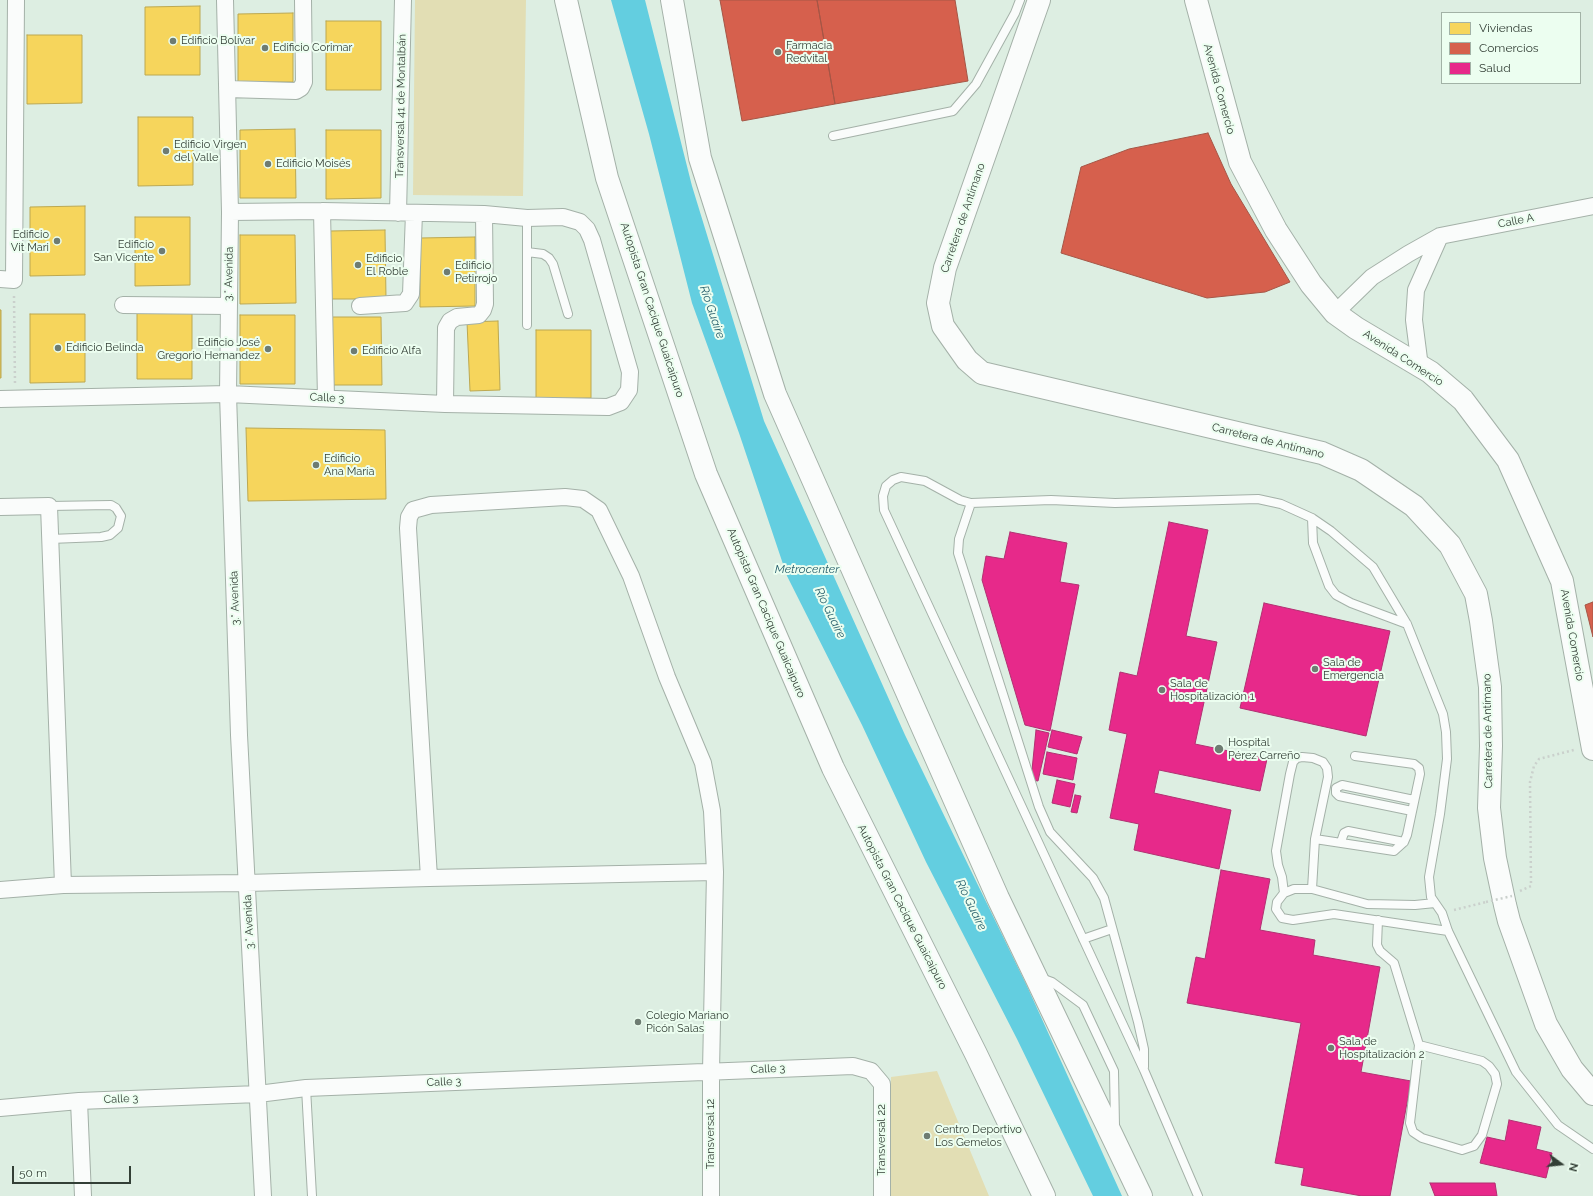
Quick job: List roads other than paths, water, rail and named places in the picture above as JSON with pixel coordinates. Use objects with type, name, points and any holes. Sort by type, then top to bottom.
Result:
[{"type":"main road","name":"Autopista Gran Cacique Guaicaipuro","points":[[566,0],[607,178],[706,474],[832,768],[976,1054],[1044,1196]]},
{"type":"main road","points":[[672,0],[700,158],[775,394],[998,898],[1141,1196]]},
{"type":"main road","name":"Carretera de Antímano","points":[[1039,0],[945,268],[938,302],[943,326],[967,360],[982,373],[1322,453],[1361,470],[1414,506],[1450,546],[1476,594],[1481,621],[1490,687],[1491,746],[1489,808],[1495,858],[1509,921],[1546,1024],[1572,1069],[1593,1094]]},
{"type":"main road","name":"Avenida Comercio","points":[[1196,0],[1240,162],[1276,230],[1311,284],[1334,313],[1356,328],[1430,372],[1464,400],[1508,460],[1562,581],[1593,748]]},
{"type":"street","points":[[7,279],[16,0]]},
{"type":"street","name":"3.° Avenida","points":[[225,0],[230,212],[228,394],[239,727],[263,1196]]},
{"type":"street","points":[[227,89],[296,91],[301,88],[304,82],[303,0]]},
{"type":"street","name":"Transversal 41 de Montalbán","points":[[360,306],[405,303],[411,294],[406,213],[403,0]]},
{"type":"street","name":"Calle A","points":[[1334,313],[1372,277],[1440,236],[1593,206]]},
{"type":"street","points":[[322,211],[326,398]]},
{"type":"street","points":[[230,212],[322,211],[484,214],[527,218]]},
{"type":"street","points":[[445,404],[446,328],[450,321],[457,317],[479,315],[485,304],[484,214]]},
{"type":"street","name":"Calle 3","points":[[8,399],[228,394],[445,404],[608,407],[621,402],[629,390],[630,372],[592,240],[587,229],[580,222],[563,217],[527,218]]},
{"type":"street","points":[[1420,367],[1414,320],[1416,290],[1440,236]]},
{"type":"street","points":[[123,305],[228,306]]},
{"type":"street","name":"Transversal 12","points":[[429,878],[408,528],[409,517],[413,510],[431,505],[565,497],[583,499],[599,510],[630,576],[666,677],[703,763],[712,811],[715,872],[711,1072],[711,1196]]},
{"type":"street","points":[[0,507],[49,506],[63,885]]},
{"type":"street","points":[[0,890],[63,885],[246,883],[715,872]]},
{"type":"street","name":"Calle 3","points":[[0,1108],[79,1100],[258,1094],[306,1088],[853,1066],[871,1071],[882,1084]]},
{"type":"street","name":"Transversal 22","points":[[882,1084],[882,1196]]},
{"type":"street","points":[[79,1100],[82,1196]]},
{"type":"lane","points":[[833,136],[953,112],[976,84],[1015,13],[1020,0]]},
{"type":"lane","points":[[527,218],[527,324]]},
{"type":"lane","points":[[527,252],[543,254],[549,258],[553,264],[568,314]]},
{"type":"lane","points":[[1198,1196],[1144,1070],[884,510],[883,496],[886,486],[893,480],[901,477],[925,480],[960,500],[970,503],[1051,500],[1115,503],[1258,499],[1281,504],[1312,518],[1331,531],[1373,567],[1407,624],[1443,714],[1446,732],[1447,759],[1440,814],[1429,877],[1431,897],[1442,913],[1448,931],[1516,1072],[1558,1125],[1593,1149]]},
{"type":"lane","points":[[970,503],[959,539],[958,553],[1039,808],[1050,832],[1093,878],[1104,898],[1138,1022],[1144,1049],[1144,1070]]},
{"type":"lane","points":[[49,506],[111,505],[116,508],[121,516],[118,528],[110,535],[101,537],[50,539]]},
{"type":"lane","points":[[1312,518],[1313,543],[1329,586],[1336,595],[1351,603],[1407,624]]},
{"type":"lane","points":[[1315,839],[1394,850],[1404,842],[1407,835],[1420,774],[1419,768],[1414,764],[1355,756]]},
{"type":"lane","points":[[1284,893],[1276,851],[1293,762],[1302,757],[1313,758],[1323,762],[1327,768],[1328,777],[1315,839],[1312,889]]},
{"type":"lane","points":[[1412,811],[1339,796],[1336,793],[1336,788],[1342,785],[1414,800]]},
{"type":"lane","points":[[1341,842],[1344,833],[1348,831],[1404,842]]},
{"type":"lane","points":[[1435,903],[1415,905],[1367,904],[1312,889],[1294,889],[1284,893],[1277,902],[1276,909],[1282,918],[1293,920],[1334,914],[1448,931]]},
{"type":"lane","points":[[1378,920],[1378,946],[1380,951],[1394,963],[1419,1046],[1410,1123],[1414,1132],[1422,1138],[1462,1150],[1474,1146],[1482,1135],[1497,1084],[1495,1074],[1489,1066],[1482,1061],[1419,1046]]},
{"type":"lane","points":[[1083,939],[1112,929]]},
{"type":"lane","points":[[1035,976],[1052,982],[1083,1005],[1114,1071],[1116,1143]]},
{"type":"lane","points":[[306,1088],[312,1196]]},
{"type":"water","name":"Metrocenter","points":[[611,0],[645,0],[692,186],[764,421],[905,735],[1027,986],[1122,1196],[1093,1196],[1017,1039],[926,862],[862,725],[787,576],[739,433],[692,303],[649,134]]},
{"type":"place","name":"Edificio Bolívar","points":[[173,41]]},
{"type":"place","name":"Edificio Corimar","points":[[265,48]]},
{"type":"place","name":"Farmacia Redvital","points":[[778,52]]},
{"type":"place","name":"Edificio Virgen del Valle","points":[[166,151]]},
{"type":"place","name":"Edificio Moisés","points":[[268,164]]},
{"type":"place","name":"Edificio Vit Mari","points":[[57,241]]},
{"type":"place","name":"Edificio San Vicente","points":[[162,251]]},
{"type":"place","name":"Edificio El Roble","points":[[358,265]]},
{"type":"place","name":"Edificio Petirrojo","points":[[447,272]]},
{"type":"place","name":"Edificio Belinda","points":[[58,348]]},
{"type":"place","name":"Edificio José Gregorio Hernandez","points":[[268,349]]},
{"type":"place","name":"Edificio Alfa","points":[[354,351]]},
{"type":"place","name":"Edificio Ana María","points":[[316,465]]},
{"type":"place","name":"Sala de Emergencia","points":[[1315,669]]},
{"type":"place","name":"Sala de Hospitalización 1","points":[[1162,690]]},
{"type":"place","name":"Hospital Pérez Carreño","points":[[1219,749]]},
{"type":"place","name":"Colegio Mariano Picón Salas","points":[[638,1022]]},
{"type":"place","name":"Sala de Hospitalización 2","points":[[1331,1048]]},
{"type":"place","name":"Centro Deportivo Los Gemelos","points":[[927,1136]]},
{"type":"water label","name":"Río Guaire","points":[[712,312]]},
{"type":"water label","name":"Río Guaire","points":[[830,613]]},
{"type":"water label","name":"Río Guaire","points":[[971,905]]}]
